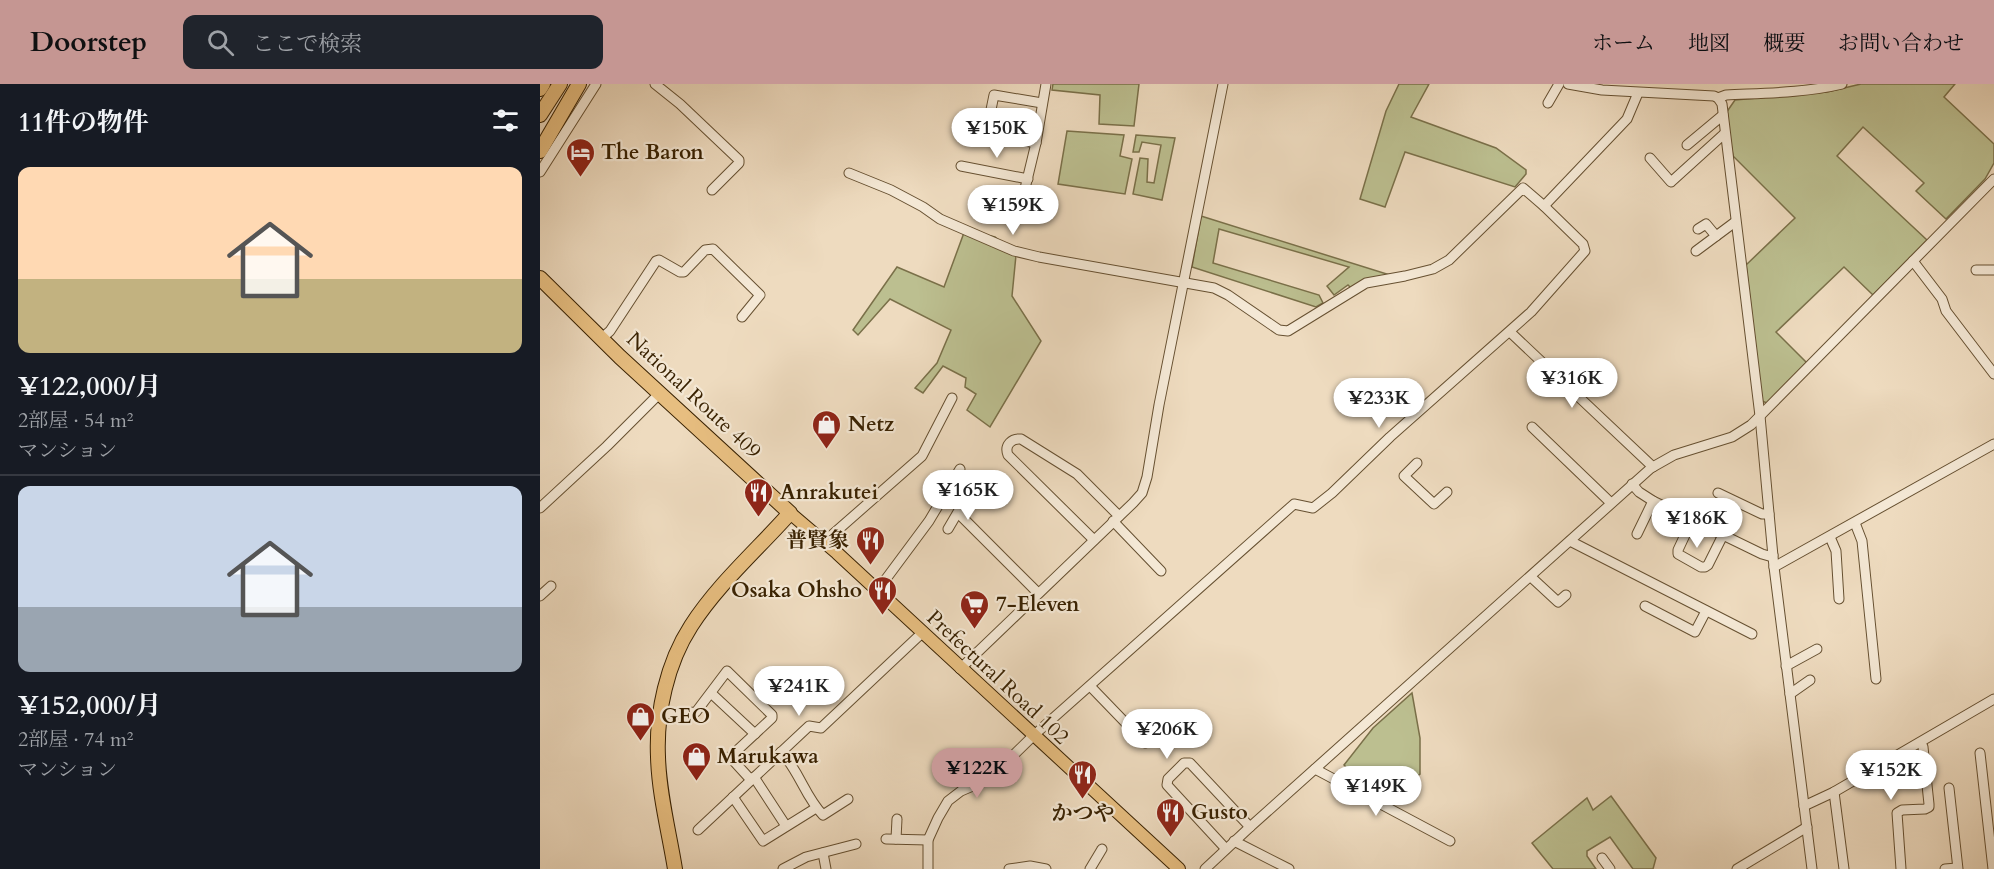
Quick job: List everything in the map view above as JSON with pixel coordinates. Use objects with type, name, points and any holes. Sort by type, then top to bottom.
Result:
[{"type":"highway","points":[[540,89],[543,84]]},
{"type":"highway","points":[[540,115],[560,84]]},
{"type":"highway","points":[[540,151],[579,84]]},
{"type":"highway","name":"National Route 409","points":[[540,278],[790,513]]},
{"type":"highway","points":[[675,869],[658,755],[660,714],[670,674],[690,628],[726,582],[790,513]]},
{"type":"main road","name":"Prefectural Road 102","points":[[790,513],[1179,869]]},
{"type":"street","points":[[540,172],[597,84]]},
{"type":"street","points":[[655,84],[739,159],[739,163],[712,190]]},
{"type":"street","points":[[1022,201],[1036,143],[1046,84]]},
{"type":"street","points":[[960,669],[1140,497],[1147,477],[1159,405],[1223,84]]},
{"type":"street","points":[[1548,104],[1559,84]]},
{"type":"street","points":[[1568,84],[1588,89],[1714,96],[1722,104],[1761,416],[1774,567],[1812,869]]},
{"type":"street","points":[[1731,84],[1732,94]]},
{"type":"street","points":[[1718,99],[1726,95],[1760,89],[1814,89],[1842,84]]},
{"type":"street","points":[[1545,206],[1627,119],[1635,90]]},
{"type":"street","points":[[986,134],[994,95],[1042,103]]},
{"type":"street","points":[[1687,144],[1723,115]]},
{"type":"street","points":[[966,136],[980,138],[986,134],[1036,143]]},
{"type":"street","points":[[1650,158],[1671,182],[1724,134]]},
{"type":"street","points":[[961,166],[1028,179]]},
{"type":"street","points":[[849,173],[891,190],[940,219],[1014,251],[1214,288],[1279,330],[1288,331],[1365,283],[1433,269],[1449,260],[1523,188],[1584,244],[1585,251],[1531,312],[1390,437],[1332,493],[1312,508],[1294,504],[1033,736],[989,779],[961,791],[948,801],[928,840],[928,869]]},
{"type":"street","points":[[1205,869],[1234,840],[1531,577],[1632,484],[1653,467],[1674,455],[1732,437],[1751,426],[1994,179]]},
{"type":"street","points":[[1696,251],[1735,222]]},
{"type":"street","points":[[1698,229],[1706,224],[1716,236]]},
{"type":"street","points":[[602,338],[610,331],[656,261],[659,260],[684,272],[705,250],[710,248],[760,295],[742,317]]},
{"type":"street","points":[[1913,261],[1942,299],[1946,311],[1994,374]]},
{"type":"street","points":[[1976,270],[1994,270]]},
{"type":"street","points":[[1510,332],[1653,467]]},
{"type":"street","points":[[540,508],[660,393]]},
{"type":"street","points":[[824,542],[922,456],[952,398]]},
{"type":"street","points":[[1532,427],[1611,503]]},
{"type":"street","points":[[1094,540],[1008,455],[1006,451],[1009,444],[1021,439],[1077,474],[1161,572]]},
{"type":"street","points":[[1774,567],[1994,444]]},
{"type":"street","points":[[1417,463],[1404,476],[1434,504],[1447,492]]},
{"type":"street","points":[[877,591],[929,521],[960,469]]},
{"type":"street","points":[[1632,484],[1639,492],[1653,501],[1762,554],[1773,555]]},
{"type":"street","points":[[1718,493],[1762,514],[1769,514]]},
{"type":"street","points":[[948,529],[965,500]]},
{"type":"street","points":[[1637,534],[1653,501]]},
{"type":"street","points":[[958,513],[1038,593]]},
{"type":"street","points":[[1692,520],[1678,554],[1701,567],[1708,565],[1723,535]]},
{"type":"street","points":[[1855,523],[1862,541],[1876,679]]},
{"type":"street","points":[[1830,537],[1836,550],[1839,599]]},
{"type":"street","points":[[1570,541],[1752,634]]},
{"type":"street","points":[[1531,577],[1558,602],[1566,595]]},
{"type":"street","points":[[540,596],[551,586]]},
{"type":"street","points":[[1645,606],[1695,632],[1706,611]]},
{"type":"street","points":[[698,830],[808,726],[821,728],[922,633]]},
{"type":"street","points":[[1786,666],[1817,648]]},
{"type":"street","points":[[660,714],[696,712],[727,671],[772,715],[772,718],[730,757],[753,778],[786,826]]},
{"type":"street","points":[[1790,694],[1810,680]]},
{"type":"street","points":[[1090,686],[1145,743]]},
{"type":"street","points":[[711,693],[755,734]]},
{"type":"street","points":[[1804,806],[1834,792],[1994,699]]},
{"type":"street","points":[[1900,869],[1897,813],[1902,810],[1929,807],[1921,743]]},
{"type":"street","points":[[781,753],[792,765],[816,808],[823,815],[848,799]]},
{"type":"street","points":[[1980,753],[1993,869]]},
{"type":"street","points":[[1226,849],[1167,785],[1168,778],[1184,762],[1190,763],[1250,827]]},
{"type":"street","points":[[1315,769],[1450,841]]},
{"type":"street","points":[[1945,869],[1958,868],[1949,788]]},
{"type":"street","points":[[1834,792],[1844,869]]},
{"type":"street","points":[[733,797],[763,841],[816,808]]},
{"type":"street","points":[[897,819],[891,839],[928,840]]},
{"type":"street","points":[[1737,869],[1807,827]]},
{"type":"street","points":[[1234,840],[1289,869]]},
{"type":"street","points":[[783,869],[806,857],[856,844]]},
{"type":"street","points":[[1089,869],[1102,849]]},
{"type":"street","points":[[823,853],[826,869]]},
{"type":"street","points":[[1602,858],[1610,869]]},
{"type":"street","points":[[1009,869],[1030,866],[1046,869]]},
{"type":"green space","points":[[1053,84],[1139,84],[1134,126],[1099,124],[1100,95],[1052,90]]},
{"type":"green space","points":[[1399,84],[1429,84],[1411,117],[1496,148],[1526,170],[1526,174],[1515,187],[1405,152],[1385,207],[1360,199],[1386,111]]},
{"type":"green space","points":[[1861,84],[1955,84],[1944,97],[1994,144],[1994,163],[1985,179],[1946,219],[1916,191],[1924,183],[1863,127],[1837,156],[1927,240],[1873,295],[1844,267],[1776,332],[1807,363],[1767,403],[1762,401],[1746,265],[1795,218],[1733,156],[1726,113],[1735,100],[1827,92]]},
{"type":"green space","points":[[1067,131],[1124,135],[1120,156],[1132,159],[1125,194],[1058,184]]},
{"type":"green space","points":[[1136,135],[1175,138],[1162,200],[1133,194],[1140,158],[1148,159],[1147,182],[1154,183],[1161,145],[1142,142],[1139,152],[1133,152]]},
{"type":"green space","points":[[1201,216],[1390,275],[1351,288],[1348,285],[1334,295],[1327,286],[1349,267],[1219,229],[1213,263],[1319,295],[1323,303],[1316,307],[1192,267]]},
{"type":"green space","points":[[965,230],[995,237],[1016,255],[1012,296],[1041,341],[990,427],[967,410],[976,394],[965,387],[966,378],[943,366],[923,393],[915,388],[937,363],[951,330],[890,299],[858,335],[853,330],[897,267],[944,287]]},
{"type":"green space","points":[[1412,693],[1420,738],[1420,774],[1382,801],[1344,765],[1373,728]]},
{"type":"green space","points":[[1611,796],[1656,858],[1653,869],[1633,869],[1610,837],[1587,851],[1587,856],[1596,869],[1553,869],[1532,843],[1587,798],[1593,810]]},
{"type":"place","name":"The Baron","points":[[580,178]]},
{"type":"place","name":"Netz","points":[[827,450]]},
{"type":"place","name":"Anrakutei","points":[[759,518]]},
{"type":"place","name":"普賢象","points":[[870,566]]},
{"type":"place","name":"Osaka Ohsho","points":[[883,616]]},
{"type":"place","name":"7-Eleven","points":[[975,630]]},
{"type":"place","name":"GEO","points":[[640,742]]},
{"type":"place","name":"Marukawa","points":[[696,782]]},
{"type":"place","name":"かつや","points":[[1083,800]]},
{"type":"place","name":"Gusto","points":[[1170,838]]}]
